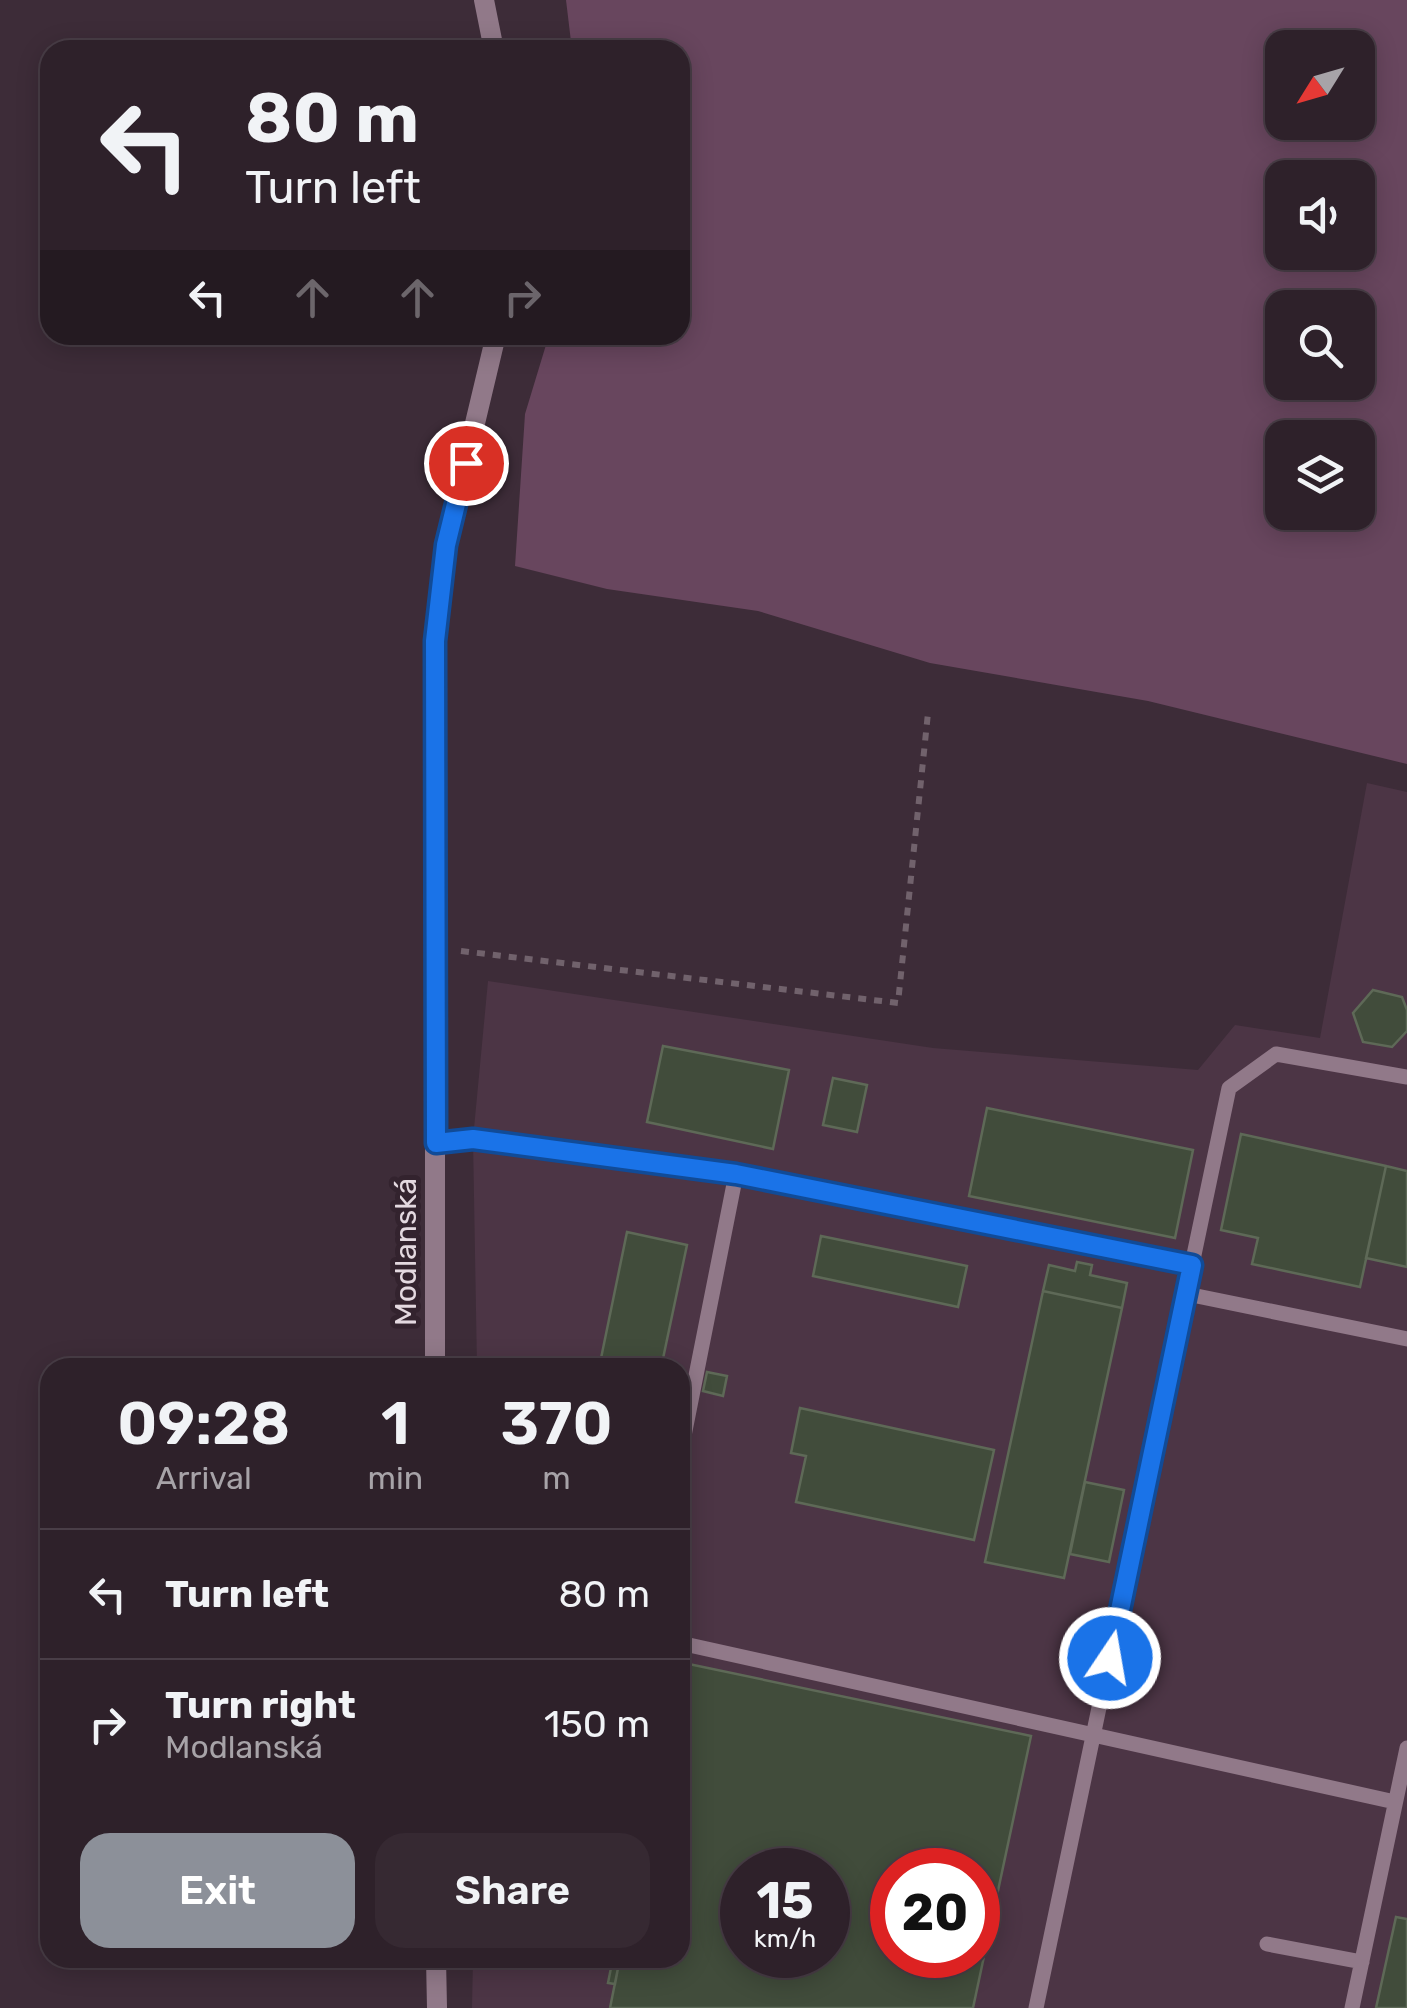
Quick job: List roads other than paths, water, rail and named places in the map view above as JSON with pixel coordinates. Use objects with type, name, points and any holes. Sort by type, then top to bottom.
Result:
[{"type":"street","points":[[484,0],[492,40]]},
{"type":"street","name":"Modlanská","points":[[435,1358],[438,596],[450,526],[494,345]]},
{"type":"street","points":[[436,1968],[436,2008]]},
{"type":"lane","points":[[1036,2008],[1228,1088],[1276,1054],[1407,1077]]},
{"type":"lane","points":[[436,1143],[473,1139],[736,1174],[1192,1265]]},
{"type":"lane","points":[[690,1406],[736,1174]]},
{"type":"lane","points":[[1187,1294],[1407,1340]]},
{"type":"lane","points":[[690,1645],[1396,1802]]},
{"type":"lane","points":[[1352,2008],[1407,1748]]},
{"type":"lane","points":[[1268,1944],[1362,1962]]}]
